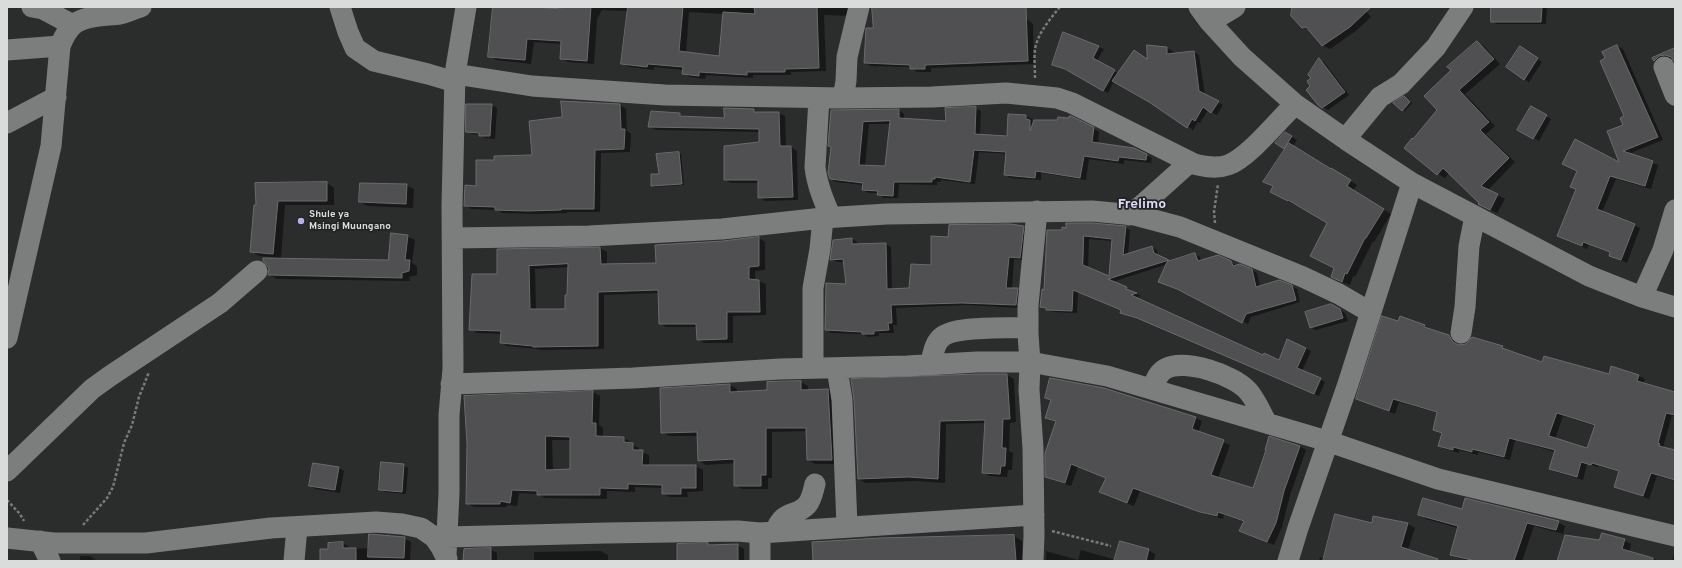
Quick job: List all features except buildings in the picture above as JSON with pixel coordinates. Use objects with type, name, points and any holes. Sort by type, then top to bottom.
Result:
[{"type":"street","points":[[32,7],[44,9],[73,25]]},
{"type":"street","points":[[7,338],[51,146],[60,46],[65,35],[73,25],[105,14],[120,14],[141,7]]},
{"type":"street","points":[[340,7],[355,48],[374,61],[428,74],[532,86],[665,95],[842,98],[932,97],[1006,93],[1057,98],[1072,103],[1190,162],[1209,168],[1226,165],[1244,156],[1295,104]]},
{"type":"street","points":[[447,552],[452,369],[452,238],[455,78],[466,7]]},
{"type":"street","points":[[842,98],[846,81],[846,57],[859,7]]},
{"type":"street","points":[[1235,7],[1204,15],[1242,57],[1295,104],[1348,142],[1412,183],[1589,276],[1675,307]]},
{"type":"street","points":[[1348,142],[1352,131],[1380,97],[1401,84],[1436,47],[1456,11]]},
{"type":"street","points":[[7,50],[60,46]]},
{"type":"street","points":[[1664,67],[1675,95]]},
{"type":"street","points":[[7,123],[56,97]]},
{"type":"street","points":[[813,368],[813,288],[827,218],[816,172],[819,98]]},
{"type":"street","points":[[1129,215],[1190,162]]},
{"type":"street","points":[[1288,561],[1327,441],[1348,384],[1412,183]]},
{"type":"street","points":[[1642,296],[1663,250],[1675,210]]},
{"type":"street","points":[[452,238],[628,234],[722,229],[827,218],[900,214],[989,214],[1037,211],[1092,211],[1129,215],[1180,227],[1309,280],[1339,294],[1370,312]]},
{"type":"street","points":[[1033,561],[1033,448],[1029,390],[1030,362],[1028,327],[1031,267],[1037,211]]},
{"type":"street","points":[[1461,333],[1465,307],[1469,246],[1475,216]]},
{"type":"street","points":[[7,471],[92,390],[220,303],[257,272]]},
{"type":"street","points":[[930,365],[938,343],[947,333],[967,330],[1028,327]]},
{"type":"street","points":[[451,384],[633,378],[717,372],[813,368],[930,365],[977,362],[1030,362],[1107,376],[1327,441],[1438,479],[1675,536]]},
{"type":"street","points":[[1152,389],[1158,375],[1165,369],[1176,366],[1189,366],[1206,370],[1238,383],[1249,392],[1267,423]]},
{"type":"street","points":[[837,368],[842,400],[847,526]]},
{"type":"street","points":[[760,561],[767,532],[782,518],[807,505],[815,484]]},
{"type":"street","points":[[447,552],[644,532],[767,532],[847,526],[1034,520]]},
{"type":"street","points":[[7,538],[36,541],[146,543],[271,528],[376,522],[402,524],[421,528],[434,537],[447,552]]},
{"type":"street","points":[[294,561],[297,527]]},
{"type":"street","points":[[36,541],[50,561]]},
{"type":"path","points":[[1034,96],[1035,49],[1043,30],[1060,7]]},
{"type":"path","points":[[1216,242],[1214,212],[1215,196],[1219,181],[1226,165]]},
{"type":"path","points":[[75,542],[80,531],[107,498],[113,487],[124,443],[132,425],[139,397],[147,381],[152,348]]},
{"type":"path","points":[[7,500],[20,514],[36,541]]},
{"type":"path","points":[[1034,520],[1111,546]]},
{"type":"place","name":"Shule ya Msingi Muungano","points":[[301,221]]},
{"type":"district","name":"Frelimo","points":[[1142,205]]}]
